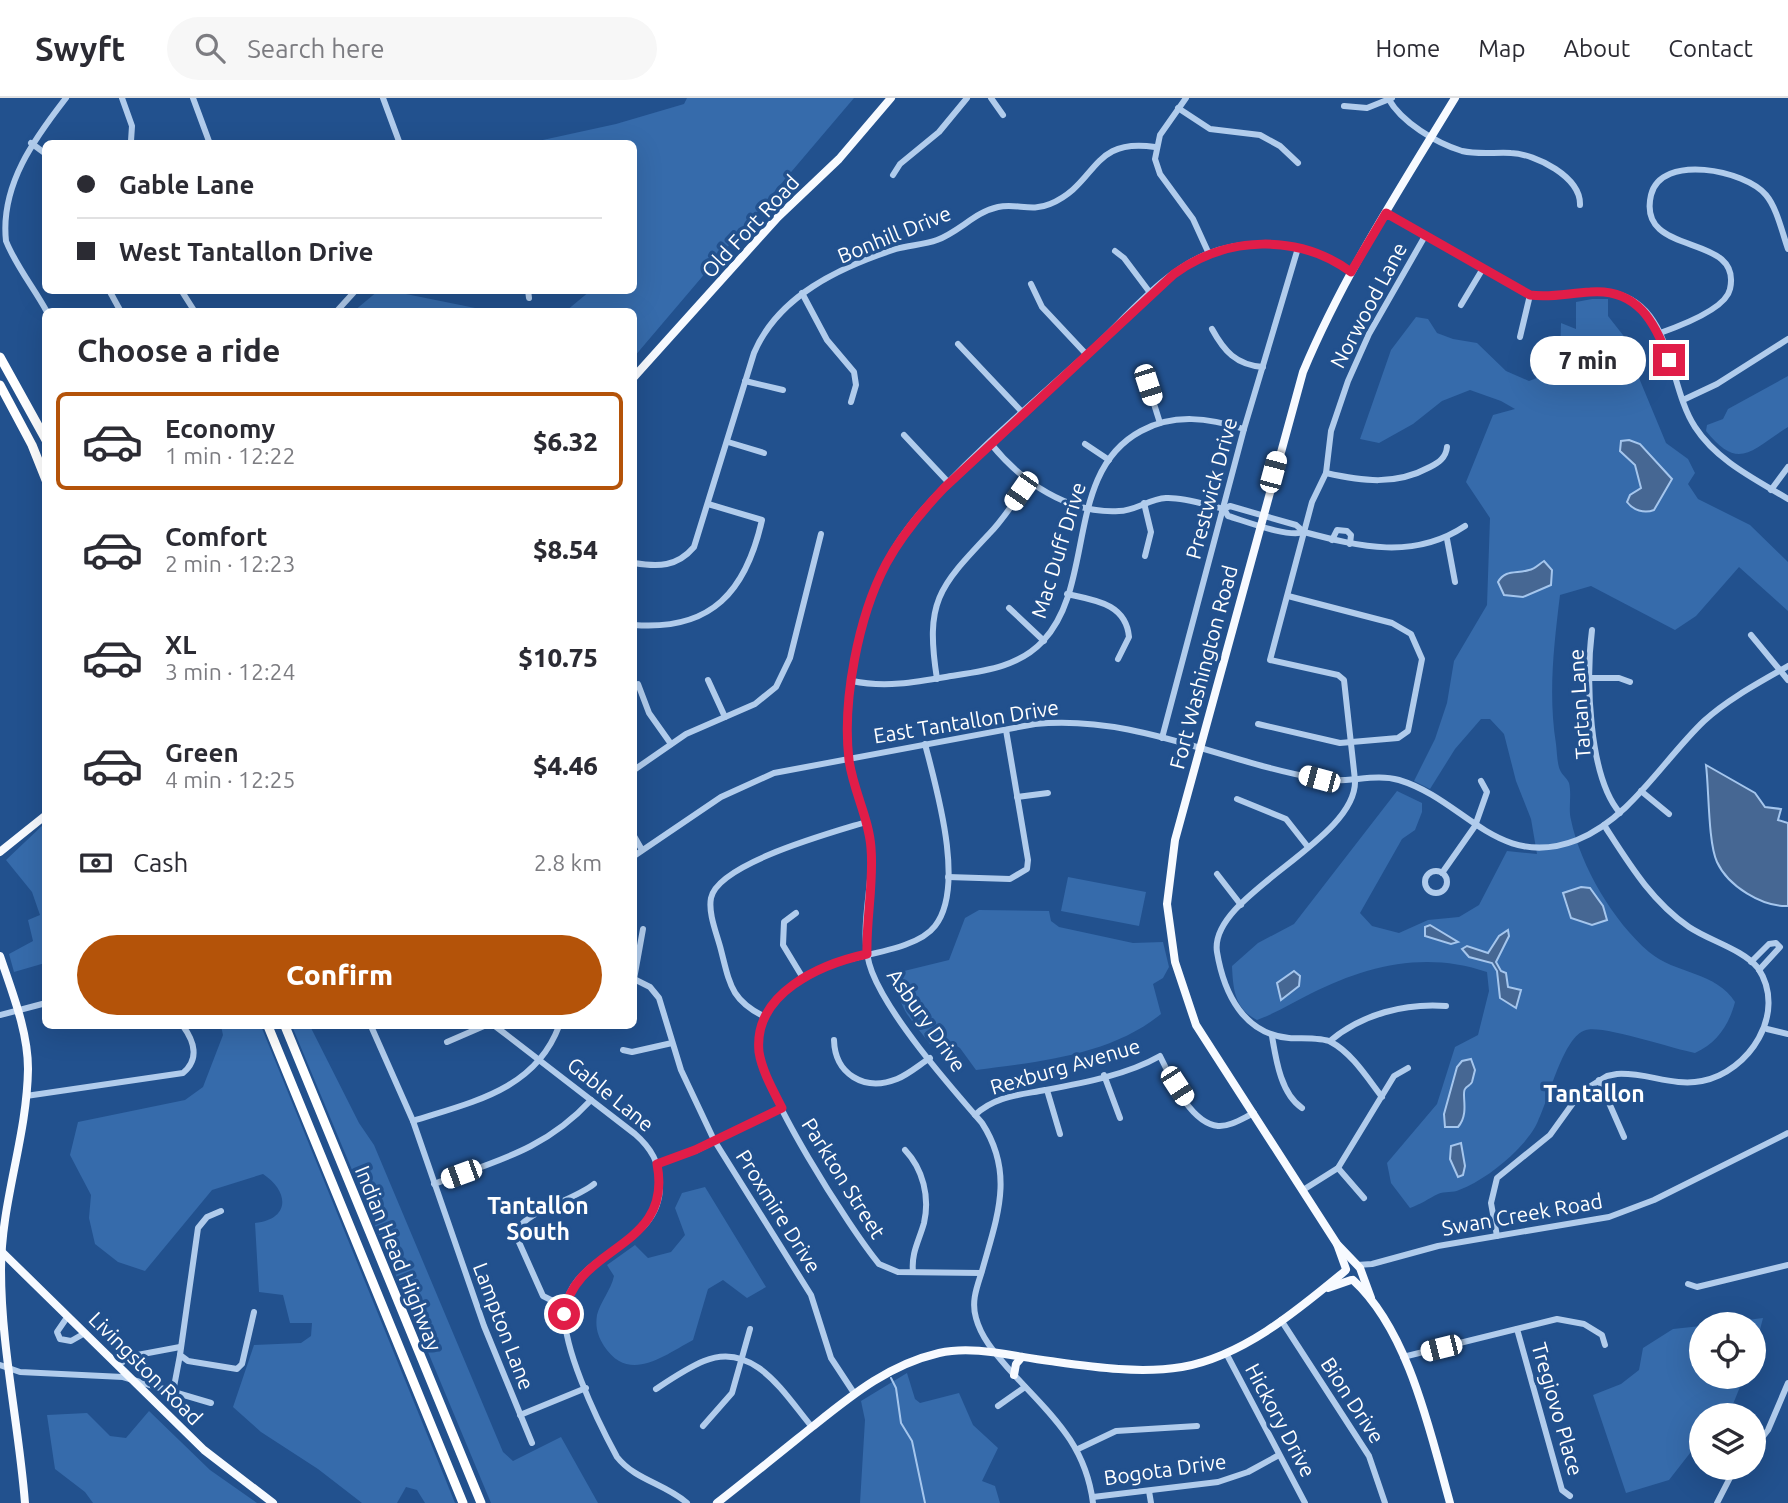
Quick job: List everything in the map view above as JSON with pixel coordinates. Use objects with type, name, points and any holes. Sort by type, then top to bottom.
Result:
[{"type":"highway","points":[[0,357],[42,433]]},
{"type":"highway","points":[[0,385],[26,433],[42,471]]},
{"type":"highway","name":"Indian Head Highway","points":[[269,1029],[463,1503]]},
{"type":"highway","name":"Indian Head Highway","points":[[286,1029],[481,1503]]},
{"type":"main road","name":"Old Fort Road","points":[[637,374],[778,217],[839,159],[891,98]]},
{"type":"main road","name":"Fort Washington Road","points":[[1371,1298],[1352,1280],[1336,1244],[1303,1189],[1196,1025],[1179,977],[1170,935],[1167,894],[1170,864],[1199,748],[1261,515],[1303,372],[1321,328],[1351,272],[1455,98]]},
{"type":"main road","points":[[0,852],[42,818]]},
{"type":"main road","points":[[0,956],[26,1046],[26,1096],[1,1252],[1,1278],[25,1503]]},
{"type":"main road","name":"Fort Washington Road","points":[[1336,1244],[1359,1269],[1371,1298],[1403,1357],[1422,1407],[1450,1503]]},
{"type":"main road","name":"Livingston Road","points":[[1,1252],[220,1464],[273,1503]]},
{"type":"main road","points":[[717,1503],[854,1393],[888,1371],[924,1357],[966,1350],[1098,1367],[1156,1369],[1197,1363],[1226,1353],[1328,1288],[1346,1270],[1359,1269]]},
{"type":"main road","points":[[1328,1288],[1352,1280],[1359,1269]]},
{"type":"main road","points":[[1014,1375],[1016,1364],[1022,1357]]},
{"type":"street","points":[[45,308],[14,257],[1,222],[5,183],[31,143],[66,98]]},
{"type":"street","points":[[122,98],[132,126],[131,140]]},
{"type":"street","points":[[193,98],[209,140]]},
{"type":"street","points":[[384,98],[398,140]]},
{"type":"street","points":[[892,175],[900,164],[939,132],[967,98]]},
{"type":"street","points":[[990,98],[1003,115]]},
{"type":"street","points":[[1186,98],[1155,147],[1160,174],[1193,219],[1209,254]]},
{"type":"street","points":[[1344,106],[1367,108],[1390,99],[1400,114],[1432,137],[1467,152],[1512,153],[1531,158],[1571,181],[1578,192],[1580,205]]},
{"type":"street","points":[[1178,108],[1206,128],[1260,135],[1280,146],[1298,163]]},
{"type":"street","points":[[31,143],[42,150]]},
{"type":"street","name":"Bonhill Drive","points":[[637,563],[661,566],[683,558],[698,540],[745,381],[766,330],[784,307],[802,293],[880,255],[941,239],[991,209],[1007,206],[1031,209],[1052,204],[1069,194],[1112,150],[1132,144],[1155,147]]},
{"type":"street","points":[[1660,333],[1702,314],[1723,300],[1731,286],[1724,265],[1717,255],[1669,237],[1656,227],[1650,211],[1650,197],[1655,185],[1668,173],[1690,169],[1753,184],[1768,199],[1788,249]]},
{"type":"street","points":[[1386,213],[1530,295],[1547,297],[1598,291],[1620,295],[1639,306],[1660,333],[1694,426],[1715,451],[1788,499]]},
{"type":"street","name":"Norwood Lane","points":[[1350,742],[1347,690],[1342,678],[1270,660],[1316,491],[1326,473],[1331,431],[1348,381],[1369,334],[1424,236]]},
{"type":"street","name":"Asbury Drive","points":[[1093,1500],[1089,1475],[1078,1449],[989,1346],[975,1314],[973,1303],[998,1210],[1002,1177],[994,1143],[886,999],[872,973],[867,954],[871,861],[866,822],[849,758],[847,715],[852,681],[873,595],[886,565],[919,515],[1023,412],[1182,268],[1209,254],[1248,245],[1298,248],[1327,257],[1351,272]]},
{"type":"street","name":"Prestwick Drive","points":[[1162,738],[1244,429],[1298,248]]},
{"type":"street","points":[[1115,251],[1152,294]]},
{"type":"street","points":[[1461,305],[1482,270]]},
{"type":"street","points":[[1031,284],[1048,314],[1086,354]]},
{"type":"street","points":[[802,293],[827,340],[854,372],[856,384],[851,402]]},
{"type":"street","points":[[340,308],[352,294]]},
{"type":"street","points":[[1520,337],[1530,295]]},
{"type":"street","points":[[1212,329],[1234,358],[1248,365],[1263,367]]},
{"type":"street","points":[[1683,400],[1711,388],[1788,339]]},
{"type":"street","points":[[958,344],[1023,412]]},
{"type":"street","points":[[745,381],[783,390]]},
{"type":"street","points":[[1148,385],[1160,423]]},
{"type":"street","name":"Mac Duff Drive","points":[[852,681],[885,686],[1005,666],[1044,641],[1059,617],[1067,594],[1088,507],[1109,460],[1130,437],[1160,423],[1181,418],[1201,419],[1244,429]]},
{"type":"street","points":[[904,435],[949,483]]},
{"type":"street","points":[[728,442],[764,453]]},
{"type":"street","points":[[991,444],[1028,482],[1054,496],[1088,507],[1119,512],[1169,498],[1223,509],[1230,506],[1296,525],[1304,532],[1350,544],[1393,547],[1447,539],[1465,526]]},
{"type":"street","points":[[1085,444],[1109,460]]},
{"type":"street","points":[[1326,473],[1365,481],[1396,480],[1431,467],[1445,456],[1447,447]]},
{"type":"street","points":[[1771,490],[1787,471]]},
{"type":"street","points":[[937,678],[932,638],[939,596],[960,562],[996,526],[1028,482]]},
{"type":"street","points":[[1144,503],[1151,529],[1145,556]]},
{"type":"street","points":[[637,625],[658,625],[691,619],[708,612],[734,589],[754,556],[762,520],[708,505]]},
{"type":"street","points":[[1223,509],[1227,516],[1293,534],[1304,532]]},
{"type":"street","points":[[1332,540],[1337,530],[1347,531],[1351,535],[1350,544]]},
{"type":"street","points":[[637,768],[671,744],[763,700],[782,679],[821,534]]},
{"type":"street","points":[[1447,539],[1455,582]]},
{"type":"street","points":[[1067,594],[1104,603],[1119,613],[1129,637],[1118,659]]},
{"type":"street","points":[[1258,723],[1331,742],[1398,738],[1407,733],[1421,664],[1419,647],[1411,634],[1400,626],[1288,596]]},
{"type":"street","points":[[1009,608],[1044,641]]},
{"type":"street","name":"Tartan Lane","points":[[1592,630],[1590,678],[1593,729],[1607,792],[1620,813]]},
{"type":"street","points":[[1751,635],[1788,680]]},
{"type":"street","name":"East Tantallon Drive","points":[[637,854],[695,812],[750,782],[790,769],[1035,724],[1085,721],[1118,726],[1319,779],[1391,778],[1409,784],[1504,841],[1536,848],[1574,841],[1604,825],[1620,813],[1703,722],[1788,666]]},
{"type":"street","points":[[1590,678],[1619,678],[1630,682]]},
{"type":"street","points":[[708,680],[725,717]]},
{"type":"street","points":[[638,684],[649,713],[671,744]]},
{"type":"street","points":[[948,877],[1010,879],[1027,869],[1028,860],[1006,730]]},
{"type":"street","points":[[1350,742],[1355,780],[1349,805],[1308,847],[1241,905],[1226,922],[1217,941],[1220,963],[1239,1013],[1256,1029],[1272,1036],[1330,1041],[1354,1062],[1382,1097]]},
{"type":"street","points":[[866,822],[774,852],[721,881],[714,890],[711,911],[731,988],[740,1002],[765,1017],[779,998],[803,978],[829,965],[917,940],[931,930],[942,912],[948,877],[944,819],[925,744]]},
{"type":"street","points":[[1442,873],[1475,826],[1487,798],[1486,787],[1481,781]]},
{"type":"street","points":[[1641,791],[1669,814]]},
{"type":"street","points":[[1017,797],[1048,793]]},
{"type":"street","points":[[1237,799],[1286,819],[1308,847]]},
{"type":"street","points":[[1497,1236],[1491,1203],[1497,1178],[1537,1148],[1581,1092],[1599,1080],[1623,1074],[1680,1083],[1710,1079],[1738,1065],[1767,1029],[1770,999],[1759,970],[1751,962],[1690,928],[1665,907],[1645,886],[1604,825]]},
{"type":"street","points":[[637,841],[642,850]]},
{"type":"street","points":[[1217,874],[1241,905]]},
{"type":"street","points":[[796,913],[785,922],[782,939],[803,978]]},
{"type":"street","points":[[637,962],[643,929]]},
{"type":"street","points":[[1751,962],[1769,944],[1776,943],[1780,947],[1759,970]]},
{"type":"street","name":"Proxmire Drive","points":[[637,980],[650,987],[659,998],[681,1070],[714,1140],[811,1295],[829,1352],[854,1393]]},
{"type":"street","points":[[0,1015],[42,1004]]},
{"type":"street","points":[[1330,1041],[1352,1024],[1376,1014],[1419,1006],[1446,1006]]},
{"type":"street","name":"Parkton Street","points":[[765,1017],[760,1055],[782,1108],[811,1160],[873,1256],[887,1270],[981,1273]]},
{"type":"street","points":[[26,1096],[183,1073],[190,1066],[194,1049],[184,1029]]},
{"type":"street","name":"Lampton Lane","points":[[372,1029],[413,1121],[484,1326],[532,1443]]},
{"type":"street","points":[[447,1042],[477,1029]]},
{"type":"street","name":"Gable Lane","points":[[499,1029],[645,1143],[657,1164],[659,1198],[649,1220],[580,1278],[565,1307]]},
{"type":"street","points":[[413,1121],[505,1089],[541,1060],[557,1029]]},
{"type":"street","points":[[1767,1029],[1788,1034]]},
{"type":"street","points":[[1272,1036],[1285,1086],[1292,1099],[1302,1108]]},
{"type":"street","points":[[834,1040],[836,1059],[843,1071],[850,1077],[867,1082],[894,1080],[930,1058]]},
{"type":"street","points":[[623,1050],[632,1052],[672,1043]]},
{"type":"street","name":"Rexburg Avenue","points":[[975,1115],[995,1101],[1104,1075],[1160,1056],[1200,1119],[1216,1126],[1225,1126],[1254,1113]]},
{"type":"street","points":[[1303,1189],[1338,1168],[1394,1076],[1408,1068]]},
{"type":"street","points":[[1104,1075],[1120,1118]]},
{"type":"street","points":[[1599,1080],[1624,1137]]},
{"type":"street","points":[[1047,1090],[1060,1134]]},
{"type":"street","points":[[434,1184],[533,1147],[566,1126],[591,1100]]},
{"type":"street","points":[[657,1164],[782,1108]]},
{"type":"street","name":"Swan Creek Road","points":[[1359,1269],[1438,1246],[1573,1225],[1621,1213],[1788,1133]]},
{"type":"street","points":[[905,1150],[919,1171],[926,1200],[924,1223],[913,1251],[913,1272]]},
{"type":"street","points":[[1338,1168],[1364,1198]]},
{"type":"street","points":[[594,1184],[570,1200],[530,1216],[518,1230],[518,1240],[543,1296],[565,1307],[566,1338],[586,1388],[622,1463],[638,1476],[674,1492],[687,1503]]},
{"type":"street","points":[[173,1392],[198,1228],[207,1217],[221,1211]]},
{"type":"street","points":[[1688,1284],[1697,1287],[1788,1265]]},
{"type":"street","points":[[180,1351],[188,1360],[237,1370],[242,1364],[254,1312]]},
{"type":"street","points":[[68,1316],[57,1336],[71,1341],[85,1333]]},
{"type":"street","points":[[1403,1357],[1557,1319],[1584,1324],[1602,1335],[1605,1345]]},
{"type":"street","name":"Bion Drive","points":[[1281,1320],[1369,1457],[1385,1503]]},
{"type":"street","points":[[703,1426],[728,1400],[744,1359],[750,1329]]},
{"type":"street","name":"Tregiovo Place","points":[[1517,1329],[1562,1490],[1570,1496]]},
{"type":"street","points":[[118,1365],[132,1356],[180,1351]]},
{"type":"street","name":"Hickory Drive","points":[[1226,1353],[1305,1503]]},
{"type":"street","points":[[656,1389],[705,1360],[723,1357],[744,1359],[764,1371],[812,1427]]},
{"type":"street","points":[[0,1365],[132,1380],[211,1403]]},
{"type":"street","points":[[1766,1433],[1788,1383]]},
{"type":"street","points":[[998,1406],[1025,1387]]},
{"type":"street","points":[[520,1415],[586,1388]]},
{"type":"street","points":[[1078,1449],[1116,1431],[1197,1426]]},
{"type":"street","name":"Bogota Drive","points":[[1093,1500],[1225,1481],[1279,1455]]},
{"type":"street","points":[[1717,1503],[1729,1480]]},
{"type":"street","points":[[1149,1491],[1151,1503]]},
{"type":"shaded area","points":[[687,98],[854,98],[637,353],[637,308],[570,308],[586,294],[637,294],[637,140],[543,140],[616,124],[684,104]]},
{"type":"shaded area","points":[[374,294],[406,294],[475,308],[358,308]]},
{"type":"shaded area","points":[[1608,299],[1608,316],[1630,344],[1639,378],[1666,443],[1688,459],[1695,473],[1688,484],[1698,499],[1750,525],[1788,562],[1788,611],[1739,567],[1696,616],[1675,630],[1591,586],[1560,595],[1552,688],[1554,725],[1558,761],[1561,772],[1569,783],[1571,820],[1582,856],[1611,909],[1649,952],[1671,965],[1718,985],[1735,1002],[1721,1032],[1710,1044],[1695,1053],[1595,1029],[1578,1035],[1564,1056],[1536,1125],[1519,1148],[1475,1183],[1457,1191],[1438,1194],[1410,1208],[1391,1183],[1387,1163],[1437,1104],[1455,1047],[1478,1035],[1489,991],[1487,972],[1442,962],[1397,964],[1353,975],[1257,1020],[1244,1010],[1237,998],[1232,966],[1258,943],[1294,924],[1397,791],[1422,803],[1422,812],[1415,830],[1402,839],[1360,913],[1372,926],[1399,933],[1428,920],[1459,917],[1479,905],[1507,851],[1537,854],[1531,819],[1516,781],[1504,734],[1490,719],[1481,719],[1455,749],[1430,789],[1414,781],[1435,739],[1447,703],[1454,661],[1487,605],[1490,518],[1466,482],[1493,415],[1515,409],[1470,390],[1442,401],[1413,424],[1379,443],[1360,439],[1391,350],[1416,317],[1428,319],[1437,333],[1477,343],[1506,371],[1529,381],[1555,371],[1560,356],[1561,323],[1576,329],[1576,302]]},
{"type":"shaded area","points":[[1788,376],[1788,427],[1754,449],[1737,454],[1717,444],[1706,431],[1707,425],[1723,419],[1728,409]]},
{"type":"shaded area","points":[[1629,440],[1640,444],[1672,479],[1654,510],[1639,510],[1627,502],[1630,495],[1641,488],[1635,465],[1620,451],[1621,441]]},
{"type":"shaded area","points":[[1544,561],[1552,570],[1551,585],[1523,597],[1504,595],[1498,582],[1504,575],[1531,569]]},
{"type":"shaded area","points":[[1706,765],[1755,793],[1765,807],[1781,809],[1778,820],[1788,823],[1788,906],[1757,899],[1737,887],[1722,871],[1714,853],[1710,829]]},
{"type":"shaded area","points":[[42,826],[42,964],[14,972],[9,954],[33,941],[28,920],[40,915],[32,892],[6,860]]},
{"type":"shaded area","points":[[1068,877],[1146,892],[1139,926],[1061,911]]},
{"type":"shaded area","points":[[1581,887],[1590,888],[1603,906],[1607,920],[1592,925],[1571,918],[1563,893]]},
{"type":"shaded area","points":[[979,910],[1049,911],[1051,921],[1059,927],[1133,943],[1163,942],[1169,967],[1163,978],[1153,984],[1161,1014],[1141,1028],[1097,1048],[1049,1060],[1000,1067],[976,1070],[960,1048],[946,1039],[930,1044],[905,1010],[899,991],[900,981],[904,971],[949,960],[965,918]]},
{"type":"shaded area","points":[[1430,925],[1458,942],[1451,944],[1425,936],[1425,927]]},
{"type":"shaded area","points":[[1508,930],[1509,936],[1496,962],[1501,971],[1506,973],[1508,987],[1521,990],[1516,1008],[1500,998],[1497,971],[1492,963],[1469,957],[1462,949],[1467,946],[1488,953],[1499,936]]},
{"type":"shaded area","points":[[1294,971],[1300,976],[1299,986],[1281,1000],[1277,983]]},
{"type":"shaded area","points":[[222,1029],[262,1029],[455,1503],[425,1503],[417,1490],[406,1487],[397,1503],[362,1503],[318,1469],[261,1432],[233,1407],[254,1345],[301,1343],[311,1336],[312,1323],[290,1323],[283,1295],[259,1292],[255,1223],[275,1216],[282,1203],[278,1188],[263,1174],[212,1190],[145,1271],[118,1262],[95,1244],[89,1218],[91,1195],[70,1155],[78,1122],[185,1100],[203,1087],[223,1035]]},
{"type":"shaded area","points":[[293,1029],[312,1029],[359,1123],[374,1145],[503,1452],[513,1461],[561,1437],[598,1503],[491,1503]]},
{"type":"shaded area","points":[[1471,1059],[1475,1070],[1471,1083],[1464,1091],[1462,1122],[1458,1127],[1445,1127],[1444,1114],[1457,1067],[1462,1061]]},
{"type":"shaded area","points":[[1461,1143],[1465,1166],[1463,1175],[1458,1177],[1450,1159],[1451,1146]]},
{"type":"shaded area","points":[[705,1187],[766,1287],[747,1298],[723,1280],[708,1289],[693,1340],[647,1363],[624,1363],[604,1346],[597,1328],[598,1310],[614,1276],[607,1265],[635,1245],[648,1258],[671,1252],[685,1235],[675,1208],[682,1193]]},
{"type":"shaded area","points":[[1689,1327],[1689,1389],[1739,1389],[1733,1403],[1689,1403],[1689,1454],[1669,1480],[1626,1493],[1593,1395],[1621,1384],[1639,1370],[1643,1348],[1673,1329]]},
{"type":"shaded area","points":[[907,1373],[915,1399],[920,1403],[959,1393],[973,1425],[998,1448],[982,1481],[995,1486],[1000,1503],[860,1503],[865,1420],[861,1401]]},
{"type":"shaded area","points":[[149,1411],[210,1470],[257,1503],[93,1503],[85,1492],[55,1469],[47,1415],[87,1413],[110,1436],[126,1438]]},
{"type":"waterway","points":[[891,1378],[896,1388],[901,1423],[912,1441],[925,1503]]},
{"type":"district","name":"Tantallon","points":[[1594,1093]]},
{"type":"district","name":"Tantallon South","points":[[538,1218]]},
{"type":"route","points":[[564,1314],[568,1296],[580,1278],[636,1234],[653,1214],[660,1191],[657,1164],[695,1150],[782,1108],[764,1069],[759,1048],[764,1020],[772,1006],[803,978],[849,958],[867,954],[866,924],[871,848],[850,764],[847,715],[860,643],[873,595],[893,552],[919,515],[944,488],[1174,274],[1206,255],[1233,246],[1263,244],[1277,244],[1317,253],[1351,272],[1386,213],[1530,295],[1547,297],[1598,291],[1629,298],[1649,317],[1660,333],[1669,360]]}]
